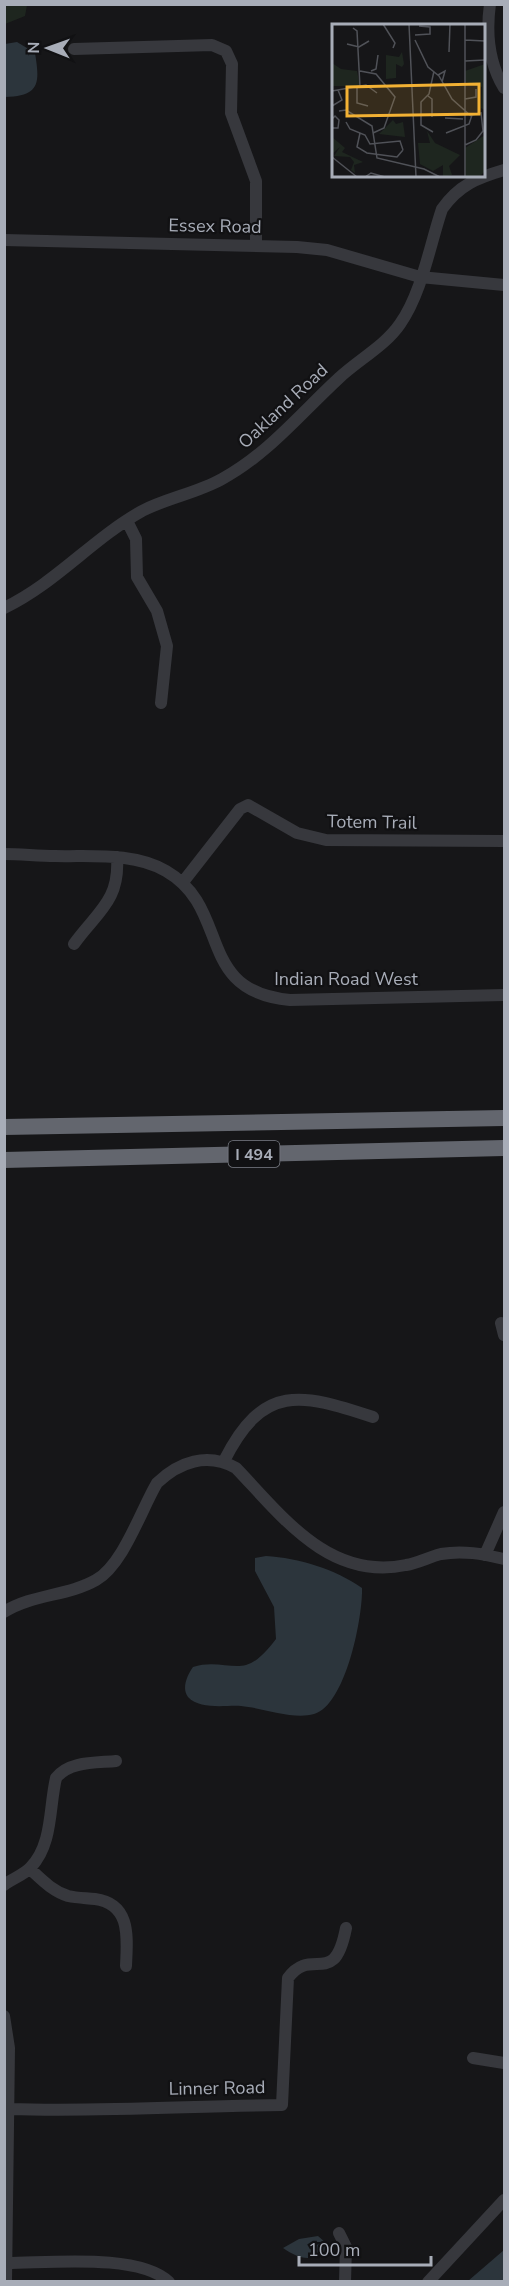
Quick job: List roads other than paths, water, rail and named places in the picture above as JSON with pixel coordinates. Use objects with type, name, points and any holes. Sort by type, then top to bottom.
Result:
[{"type":"highway","name":"I 494","points":[[4,1127],[504,1118]]},
{"type":"highway","name":"I 494","points":[[4,1160],[504,1148]]},
{"type":"street","points":[[490,4],[489,46],[493,65],[504,88]]},
{"type":"street","points":[[74,49],[212,45],[226,51],[232,64],[231,113],[256,181],[256,244]]},
{"type":"street","name":"Oakland Road","points":[[485,176],[504,170]]},
{"type":"street","name":"Oakland Road","points":[[4,608],[35,591],[102,537],[142,511],[222,479],[254,459],[340,376],[394,330],[413,298],[442,209],[450,198],[471,180],[481,177]]},
{"type":"street","name":"Essex Road","points":[[4,240],[256,244],[327,250],[420,277]]},
{"type":"street","points":[[420,277],[504,285]]},
{"type":"street","points":[[127,521],[136,539],[137,577],[157,611],[165,637],[166,667],[160,703]]},
{"type":"street","name":"Totem Trail","points":[[183,882],[240,809],[248,805],[297,833],[326,840],[504,841]]},
{"type":"street","name":"Indian Road West","points":[[4,854],[117,858],[151,864],[183,882],[201,908],[226,967],[244,986],[262,996],[290,1000],[504,995]]},
{"type":"street","points":[[75,944],[111,899],[116,887],[117,858]]},
{"type":"street","points":[[224,1461],[249,1421],[286,1401],[314,1399],[373,1417]]},
{"type":"street","points":[[4,1612],[24,1601],[95,1581],[109,1571],[157,1483],[168,1472],[198,1460],[224,1461],[236,1468],[293,1530],[310,1543],[348,1560],[392,1567],[455,1552],[504,1559]]},
{"type":"street","points":[[485,1555],[504,1512]]},
{"type":"street","points":[[4,1885],[30,1869],[45,1846],[54,1787],[61,1772],[77,1765],[116,1761]]},
{"type":"street","points":[[30,1869],[53,1889],[65,1895],[96,1899],[117,1908],[126,1926],[126,1966]]},
{"type":"street","name":"Linner Road","points":[[10,2109],[110,2112],[156,2107],[282,2105],[288,1978],[301,1966],[332,1962],[339,1955],[346,1928]]},
{"type":"street","points":[[4,2016],[10,2109],[6,2282]]},
{"type":"street","points":[[473,2058],[504,2063]]},
{"type":"street","points":[[428,2282],[504,2200]]},
{"type":"street","points":[[339,2233],[345,2247],[345,2282]]},
{"type":"street","points":[[7,2263],[122,2263],[153,2270],[170,2282]]}]
